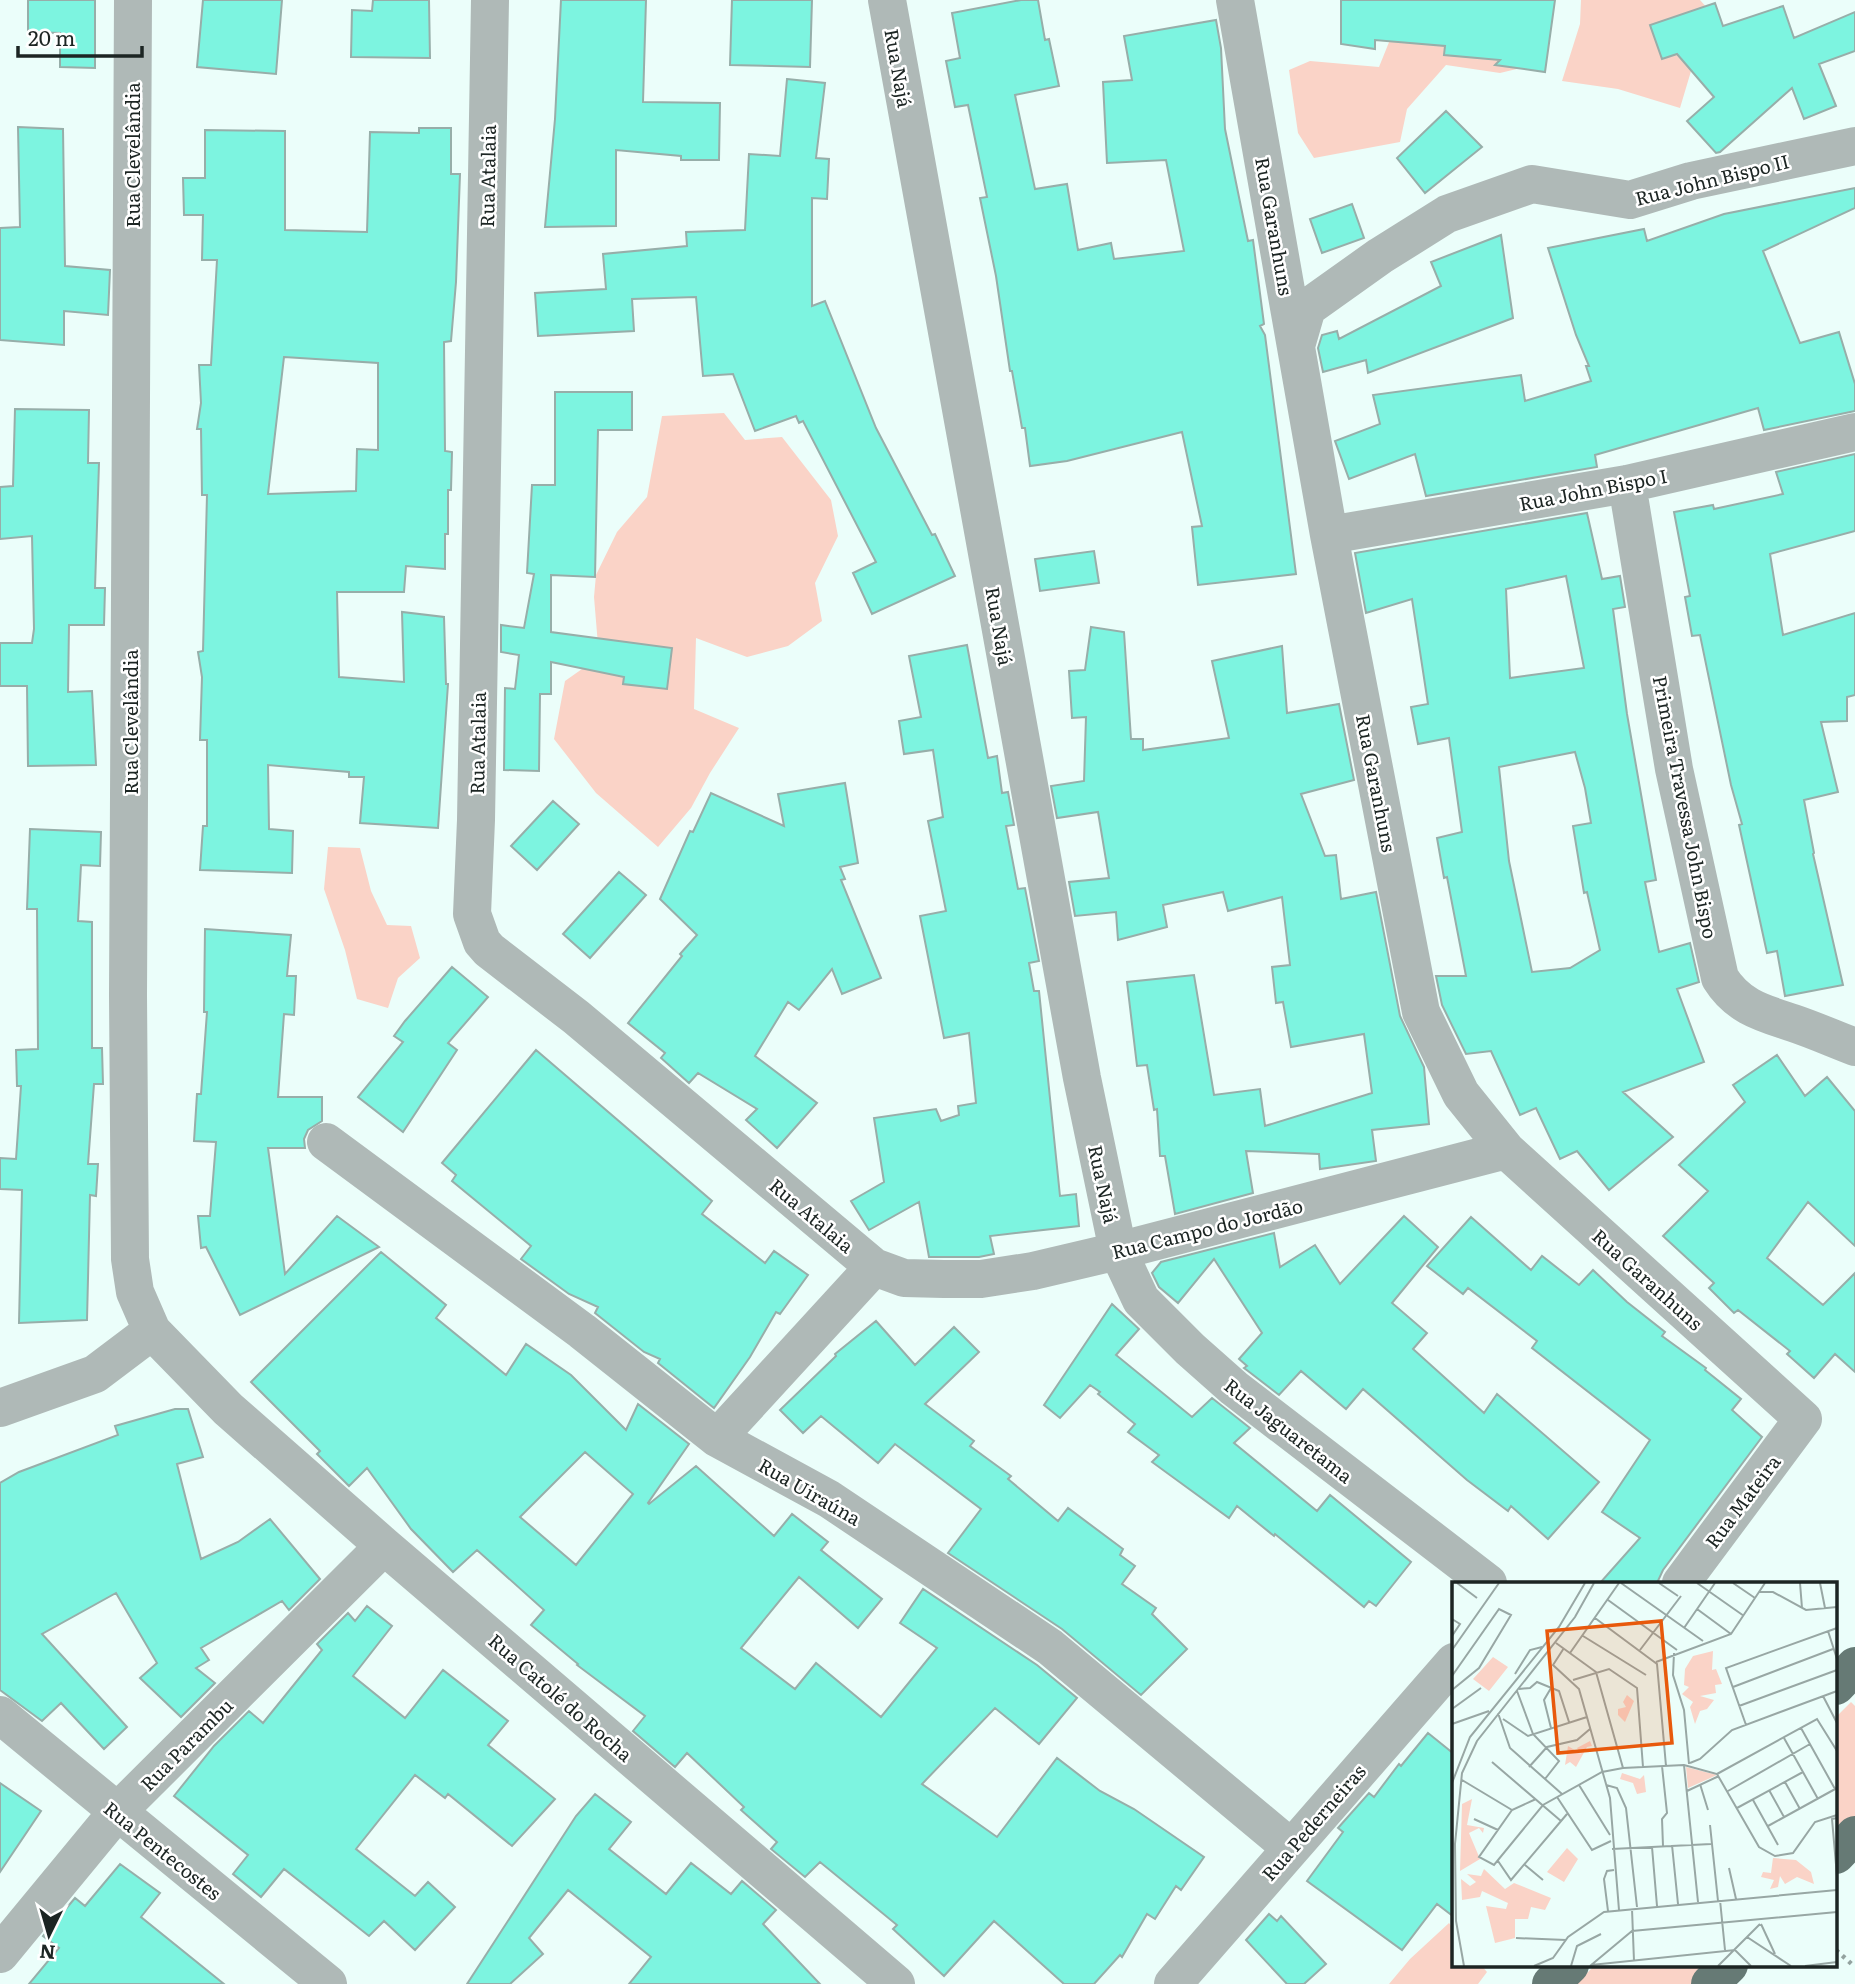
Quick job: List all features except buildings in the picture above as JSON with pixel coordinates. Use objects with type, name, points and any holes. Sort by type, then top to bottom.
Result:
[{"type":"highway","points":[[1838,1853],[1855,1835]]},
{"type":"highway","points":[[1551,1984],[1569,1966]]},
{"type":"highway","points":[[1710,1984],[1728,1966]]},
{"type":"street","name":"Rua Clevelândia","points":[[132,0],[128,968],[130,1259],[135,1292],[152,1331],[228,1409]]},
{"type":"street","name":"Rua Atalaia","points":[[490,0],[476,807],[471,901],[476,929],[489,950],[576,1017],[889,1272]]},
{"type":"street","name":"Rua Najá","points":[[887,0],[1082,1078],[1118,1251]]},
{"type":"street","name":"Rua Garanhuns","points":[[1235,0],[1329,535],[1421,1012],[1461,1094],[1506,1150],[1803,1419]]},
{"type":"street","name":"Rua John Bispo II","points":[[1296,346],[1307,308],[1368,264],[1447,214],[1532,184],[1630,200],[1691,181],[1855,146]]},
{"type":"street","name":"Rua John Bispo I","points":[[1329,535],[1627,484],[1855,432]]},
{"type":"street","name":"Primeira Travessa John Bispo","points":[[1627,484],[1674,769],[1720,978],[1726,988],[1743,1003],[1766,1015],[1793,1022],[1855,1047]]},
{"type":"street","name":"Rua Uiraúna","points":[[326,1142],[582,1331],[717,1438],[829,1499],[1050,1647],[1290,1847]]},
{"type":"street","name":"Rua Campo do Jordão","points":[[889,1272],[981,1279],[1033,1271],[1506,1150]]},
{"type":"street","name":"Rua Jaguaretama","points":[[1118,1251],[1141,1300],[1199,1357],[1234,1388],[1488,1582]]},
{"type":"street","points":[[717,1438],[889,1272]]},
{"type":"street","points":[[0,1408],[95,1374],[152,1331]]},
{"type":"street","name":"Rua Catolé do Rocha","points":[[228,1409],[895,1984]]},
{"type":"street","name":"Rua Mateira","points":[[1682,1582],[1803,1419]]},
{"type":"street","name":"Rua Parambu","points":[[0,1954],[117,1812],[384,1546]]},
{"type":"street","name":"Rua Pederneiras","points":[[1173,1984],[1452,1664]]},
{"type":"street","name":"Rua Pentecostes","points":[[0,1715],[328,1984]]},
{"type":"path","points":[[1838,1952],[1855,1966]]},
{"type":"shaded area","points":[[1406,0],[1542,63],[1500,73],[1446,65],[1407,109],[1400,142],[1314,158],[1298,133],[1289,70],[1310,61],[1379,67]]},
{"type":"shaded area","points":[[1581,0],[1700,0],[1717,19],[1697,51],[1680,108],[1618,89],[1562,81],[1580,24]]},
{"type":"shaded area","points":[[724,413],[745,440],[782,437],[831,500],[838,536],[815,583],[822,621],[788,646],[747,657],[696,638],[694,709],[739,728],[691,808],[658,847],[596,793],[554,739],[565,681],[599,657],[594,597],[596,575],[617,532],[647,497],[662,416]]},
{"type":"shaded area","points":[[328,847],[360,848],[371,891],[387,925],[411,926],[420,958],[398,978],[388,1008],[357,999],[345,950],[324,889]]},
{"type":"shaded area","points":[[1851,1702],[1855,1706],[1855,1816],[1838,1834],[1838,1715]]},
{"type":"shaded area","points":[[1449,1923],[1452,1927],[1452,1966],[1482,1966],[1487,1972],[1478,1984],[1389,1984],[1410,1959]]},
{"type":"shaded area","points":[[1594,1966],[1709,1966],[1692,1984],[1576,1984]]}]
